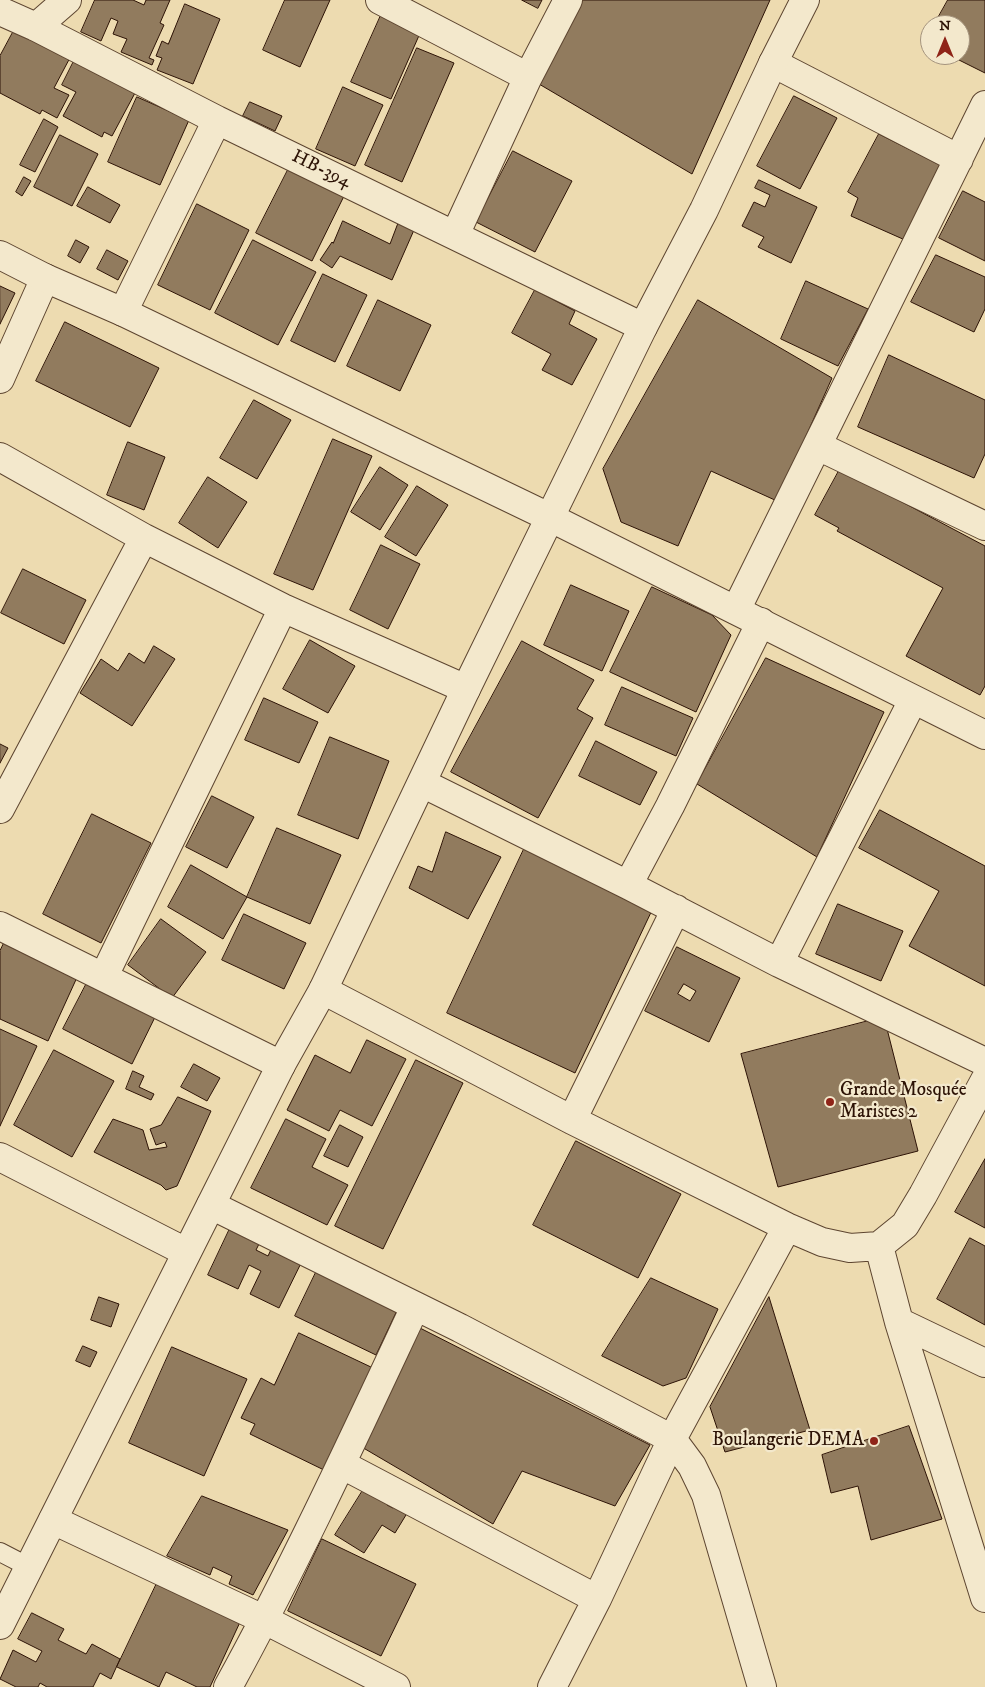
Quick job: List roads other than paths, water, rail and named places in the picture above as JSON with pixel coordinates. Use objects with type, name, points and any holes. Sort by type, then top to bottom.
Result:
[{"type":"street","points":[[36,27],[67,0]]},
{"type":"street","points":[[380,0],[528,77]]},
{"type":"street","points":[[455,235],[528,77],[568,0]]},
{"type":"street","points":[[0,1625],[281,1065],[323,990],[466,689],[643,327],[704,210],[773,63],[806,0]]},
{"type":"street","name":"HB-394","points":[[0,11],[36,27],[217,120],[643,327]]},
{"type":"street","points":[[773,63],[959,159]]},
{"type":"street","points":[[736,610],[985,106]]},
{"type":"street","points":[[123,312],[217,120]]},
{"type":"street","points":[[0,255],[46,278],[123,312],[551,518],[985,735]]},
{"type":"street","points":[[0,379],[46,278]]},
{"type":"street","points":[[818,446],[982,517]]},
{"type":"street","points":[[0,457],[144,538],[283,608],[466,689]]},
{"type":"street","points":[[0,809],[144,538]]},
{"type":"street","points":[[104,976],[283,608]]},
{"type":"street","points":[[628,885],[670,806],[761,622]]},
{"type":"street","points":[[779,963],[913,700]]},
{"type":"street","points":[[422,783],[676,909],[779,963],[985,1062]]},
{"type":"street","points":[[572,1120],[676,909]]},
{"type":"street","points":[[0,926],[281,1065]]},
{"type":"street","points":[[323,990],[572,1120],[787,1227],[822,1242],[850,1248],[879,1246],[904,1225],[923,1196],[985,1080]]},
{"type":"street","points":[[0,1157],[186,1252]]},
{"type":"street","points":[[211,1204],[460,1328],[672,1439],[692,1466],[706,1495],[762,1687]]},
{"type":"street","points":[[552,1687],[597,1599],[672,1439],[787,1227]]},
{"type":"street","points":[[879,1246],[899,1322],[985,1598]]},
{"type":"street","points":[[228,1687],[264,1620],[341,1464],[415,1306]]},
{"type":"street","points":[[899,1322],[985,1363]]},
{"type":"street","points":[[341,1464],[597,1599]]},
{"type":"street","points":[[53,1520],[264,1620],[396,1687]]},
{"type":"lane","points":[[0,1552],[29,1567]]},
{"type":"place","name":"Grande Mosquée Maristes 2","points":[[830,1102]]},
{"type":"place","name":"Boulangerie DEMA","points":[[874,1441]]}]
